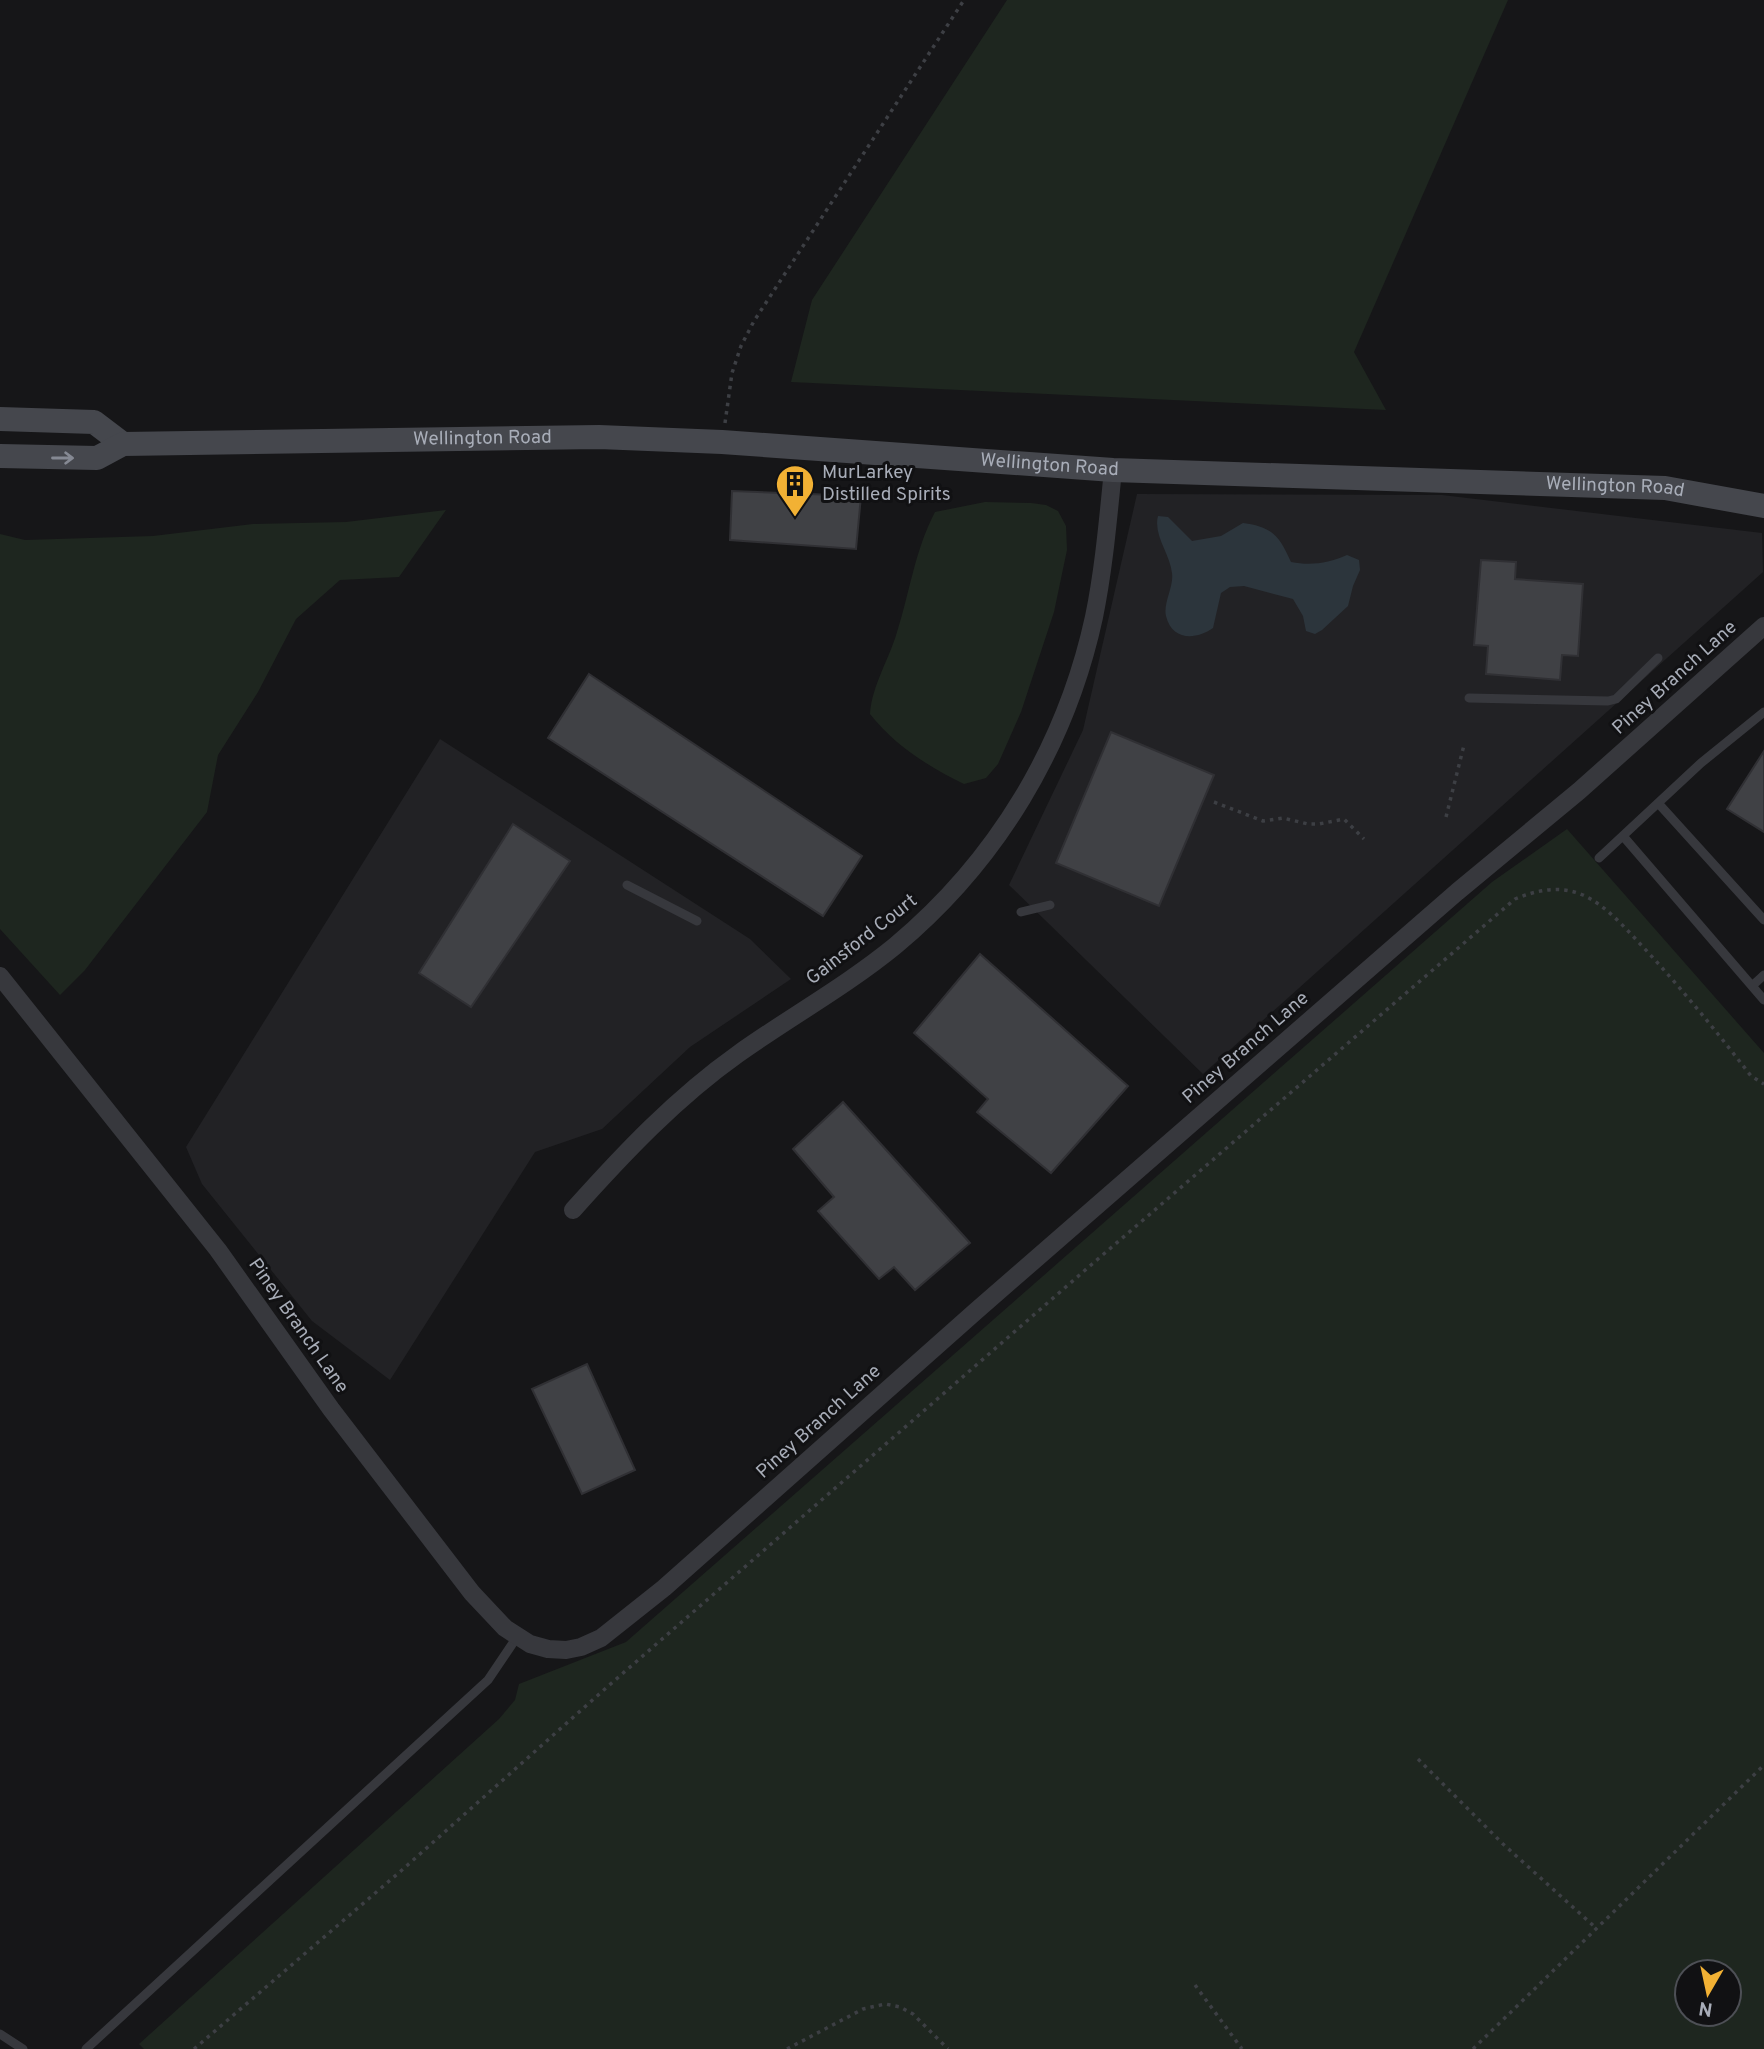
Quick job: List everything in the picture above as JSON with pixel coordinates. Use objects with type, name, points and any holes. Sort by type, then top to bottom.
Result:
[{"type":"main road","points":[[0,419],[94,422],[123,444]]},
{"type":"main road","name":"Wellington Road","points":[[0,456],[97,458],[123,444],[559,437],[722,442],[1113,470],[1665,488],[1764,506]]},
{"type":"street","name":"Gainsford Court","points":[[573,1210],[646,1131],[698,1085],[738,1054],[843,985],[903,939],[951,892],[994,843],[1033,782],[1055,738],[1078,676],[1094,617],[1103,564],[1113,470]]},
{"type":"street","name":"Piney Branch Lane","points":[[0,976],[218,1250],[331,1409],[480,1602],[517,1637],[548,1649],[566,1650],[601,1638],[664,1588],[976,1311],[1457,892],[1579,791],[1764,626]]},
{"type":"lane","points":[[1469,698],[1608,701],[1616,699],[1658,658]]},
{"type":"lane","points":[[1599,858],[1701,763],[1764,712]]},
{"type":"lane","points":[[1658,803],[1764,920]]},
{"type":"lane","points":[[1623,836],[1764,1000]]},
{"type":"lane","points":[[627,885],[696,921]]},
{"type":"lane","points":[[1021,912],[1050,905]]},
{"type":"lane","points":[[1752,986],[1764,975]]},
{"type":"lane","points":[[86,2049],[488,1680],[517,1637]]},
{"type":"lane","points":[[0,2034],[23,2049]]},
{"type":"path","points":[[722,442],[732,373],[741,346],[754,321],[964,0]]},
{"type":"path","points":[[1447,817],[1464,745]]},
{"type":"path","points":[[1214,802],[1263,821],[1283,818],[1319,824],[1344,819],[1364,839]]},
{"type":"path","points":[[194,2049],[402,1870],[616,1679],[1101,1256],[1515,899],[1550,889],[1583,895],[1598,904],[1624,926],[1665,970],[1751,1076],[1764,1084]]},
{"type":"path","points":[[1418,1759],[1503,1844],[1596,1928]]},
{"type":"path","points":[[1473,2049],[1764,1765]]},
{"type":"path","points":[[1195,1985],[1242,2049]]},
{"type":"path","points":[[787,2049],[863,2009],[886,2004],[913,2014],[948,2049]]},
{"type":"shaded area","points":[[1007,0],[1508,0],[1354,352],[1386,410],[791,382],[812,300]]},
{"type":"shaded area","points":[[1137,494],[1442,495],[1762,533],[1763,572],[1203,1074],[1009,885],[1083,730]]},
{"type":"shaded area","points":[[985,502],[1031,503],[1046,505],[1058,511],[1066,526],[1067,550],[1054,612],[1021,712],[998,764],[986,778],[964,784],[913,754],[890,736],[870,714],[874,693],[897,632],[918,556],[935,512]]},
{"type":"shaded area","points":[[446,510],[399,577],[340,580],[296,619],[258,692],[218,755],[207,812],[85,970],[60,995],[0,929],[0,534],[25,540],[153,536],[253,524],[346,522]]},
{"type":"shaded area","points":[[1158,516],[1168,517],[1192,541],[1221,536],[1243,523],[1261,527],[1274,534],[1291,562],[1320,563],[1347,555],[1359,560],[1360,570],[1348,606],[1315,634],[1306,631],[1303,616],[1293,599],[1244,586],[1230,587],[1221,593],[1213,628],[1199,635],[1179,634],[1173,630],[1166,616],[1172,573],[1158,530]]},
{"type":"shaded area","points":[[440,739],[750,939],[791,979],[690,1047],[602,1129],[535,1152],[390,1380],[312,1321],[202,1184],[186,1147]]},
{"type":"shaded area","points":[[1567,829],[1764,1053],[1764,2049],[144,2049],[139,2044],[499,1719],[515,1700],[519,1684],[626,1642],[1492,882]]},
{"type":"building","name":"MurLarkey Distilled Spirits","points":[[732,491],[861,496],[856,549],[730,540]]},
{"type":"building","points":[[1481,560],[1516,562],[1515,579],[1583,584],[1578,656],[1562,655],[1560,680],[1486,674],[1488,646],[1474,645]]},
{"type":"building","points":[[589,674],[862,856],[823,916],[548,738]]},
{"type":"building","points":[[1111,732],[1214,775],[1159,906],[1056,863]]},
{"type":"building","points":[[1764,751],[1764,832],[1727,809]]},
{"type":"building","points":[[513,824],[570,861],[471,1007],[419,973]]},
{"type":"building","points":[[980,954],[1128,1086],[1051,1173],[977,1112],[988,1099],[914,1033]]},
{"type":"building","points":[[843,1102],[970,1243],[915,1290],[894,1267],[879,1279],[818,1211],[834,1197],[793,1149]]},
{"type":"building","points":[[587,1364],[635,1470],[582,1494],[532,1389]]},
{"type":"place","name":"MurLarkey Distilled Spirits","points":[[795,518]]}]
